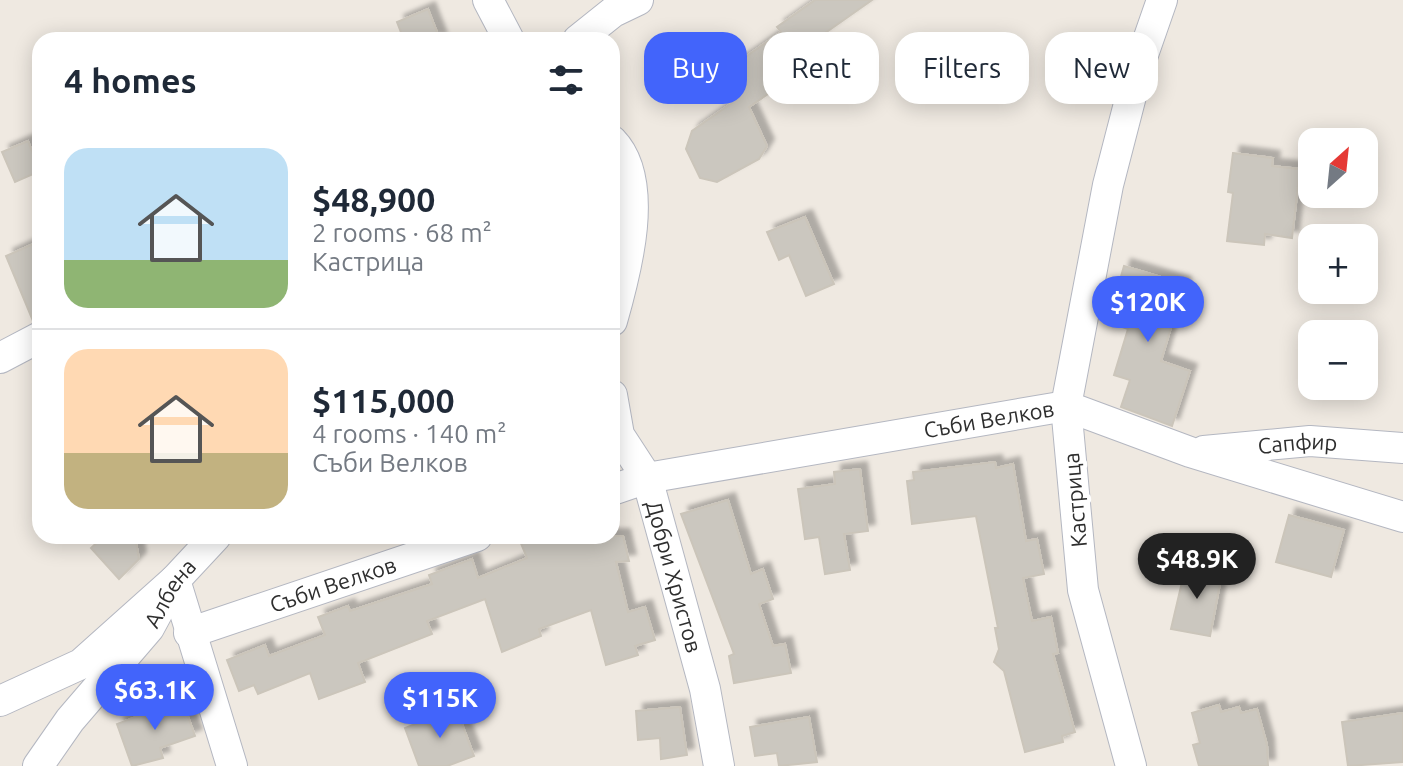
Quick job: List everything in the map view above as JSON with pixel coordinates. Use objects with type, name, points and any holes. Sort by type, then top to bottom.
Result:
[{"type":"street","points":[[488,0],[503,32]]},
{"type":"street","points":[[588,32],[613,12],[638,0]]},
{"type":"street","points":[[1158,11],[1186,0]]},
{"type":"street","name":"Кастрица","points":[[1131,766],[1083,590],[1066,406],[1108,185],[1158,11]]},
{"type":"street","points":[[620,151],[625,157],[635,198],[620,294]]},
{"type":"street","points":[[0,358],[32,341]]},
{"type":"street","name":"Съби Велков","points":[[620,487],[647,478],[1066,406],[1190,452],[1403,517]]},
{"type":"street","name":"Добри Христов","points":[[620,437],[647,478],[705,689],[719,766]]},
{"type":"street","name":"Сапфир","points":[[1190,452],[1310,441],[1403,448]]},
{"type":"street","name":"Албена","points":[[38,766],[70,720],[149,628],[175,580],[209,544]]},
{"type":"street","name":"Съби Велков","points":[[189,633],[453,544]]},
{"type":"street","points":[[0,701],[81,664],[175,580],[232,766]]},
{"type":"building","points":[[815,0],[872,0],[827,32],[781,32],[777,27]]},
{"type":"building","points":[[428,9],[437,32],[401,32],[397,22]]},
{"type":"building","points":[[763,45],[763,97],[749,107],[767,146],[759,159],[717,182],[700,178],[686,149],[692,131],[730,104],[747,104],[747,56]]},
{"type":"building","points":[[28,141],[32,151],[32,175],[15,182],[2,152]]},
{"type":"building","points":[[1233,153],[1273,158],[1272,166],[1298,169],[1292,238],[1265,234],[1264,245],[1227,241],[1233,193],[1228,192]]},
{"type":"building","points":[[805,217],[834,284],[806,296],[789,255],[779,260],[767,232]]},
{"type":"building","points":[[32,245],[32,319],[6,256]]},
{"type":"building","points":[[1124,266],[1184,284],[1161,361],[1190,371],[1172,426],[1121,407],[1130,380],[1114,375],[1128,329],[1108,322]]},
{"type":"building","points":[[995,462],[996,468],[1013,464],[1026,541],[1037,539],[1044,574],[1023,578],[1032,621],[1051,617],[1058,653],[1053,654],[1075,732],[1062,736],[1063,742],[1025,752],[1004,671],[994,662],[999,649],[995,628],[998,628],[976,516],[912,524],[907,481],[914,480],[913,472]]},
{"type":"building","points":[[860,469],[868,531],[844,534],[850,570],[825,574],[819,537],[805,539],[798,489],[835,484],[834,472]]},
{"type":"building","points":[[728,500],[751,574],[763,569],[773,599],[759,604],[773,646],[785,644],[791,673],[734,683],[729,656],[734,654],[681,514]]},
{"type":"building","points":[[1289,515],[1344,530],[1331,577],[1276,562]]},
{"type":"building","points":[[620,536],[623,536],[629,561],[616,562],[628,612],[645,607],[655,640],[635,646],[638,655],[606,665],[591,610],[539,629],[541,636],[502,652],[485,599],[427,621],[432,634],[358,663],[365,682],[319,699],[310,673],[258,694],[254,685],[239,691],[227,660],[265,645],[269,656],[325,635],[318,617],[348,606],[350,611],[432,584],[429,575],[472,559],[478,578],[527,558],[521,544],[620,544]]},
{"type":"building","points":[[95,544],[136,544],[139,559],[119,579],[91,548]]},
{"type":"building","points":[[1186,565],[1222,573],[1210,636],[1171,629]]},
{"type":"building","points":[[182,700],[195,736],[160,748],[163,758],[132,766],[117,724]]},
{"type":"building","points":[[1219,705],[1221,712],[1239,707],[1241,713],[1257,709],[1267,745],[1268,766],[1199,766],[1193,745],[1200,743],[1192,713]]},
{"type":"building","points":[[680,707],[687,755],[661,759],[660,738],[638,740],[636,711]]},
{"type":"building","points":[[456,708],[474,756],[447,766],[419,766],[405,728]]},
{"type":"building","points":[[1403,713],[1403,762],[1348,766],[1342,722]]},
{"type":"building","points":[[809,717],[817,762],[779,766],[777,753],[755,756],[750,727]]}]
